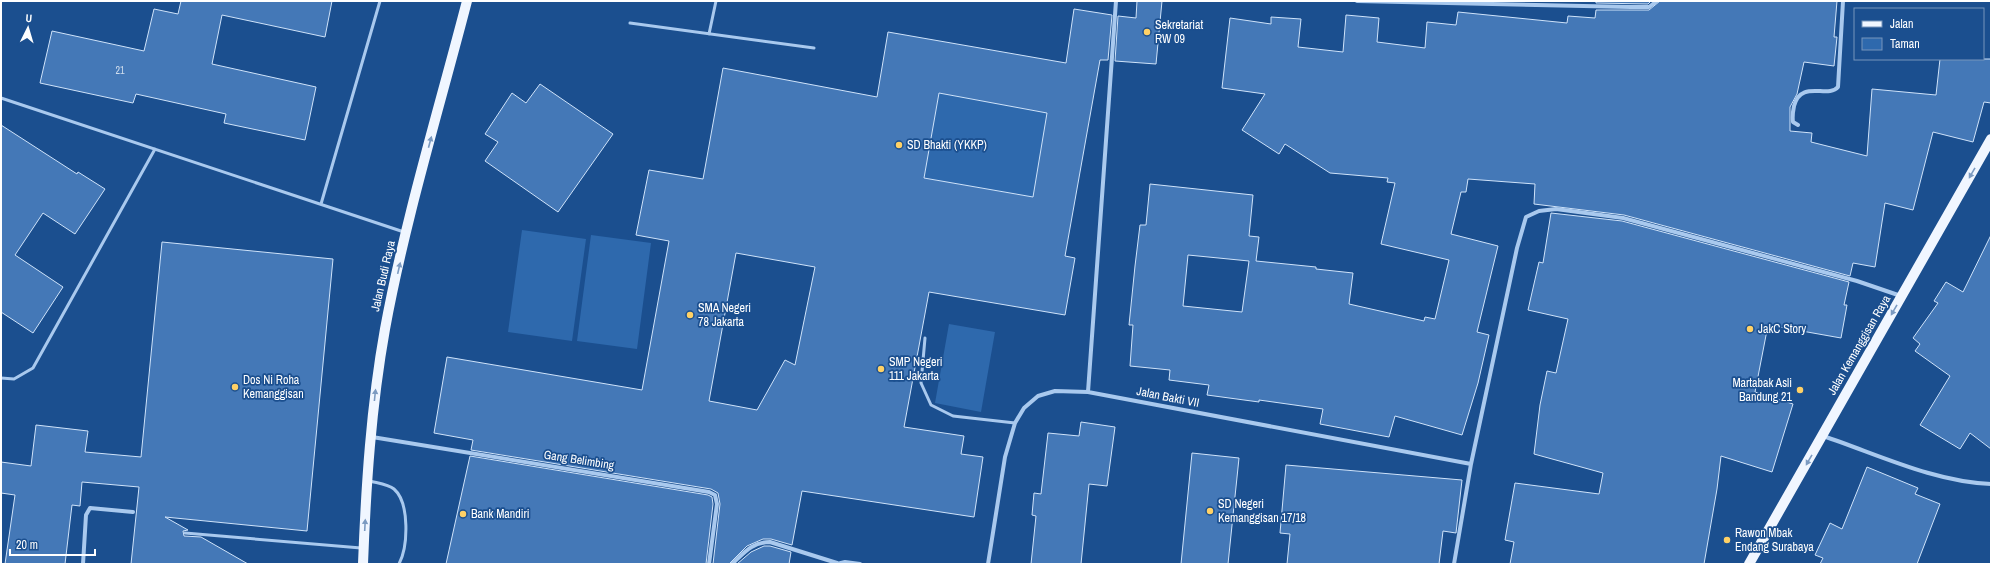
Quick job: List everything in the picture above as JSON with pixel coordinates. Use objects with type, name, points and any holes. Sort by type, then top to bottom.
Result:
[{"type":"main road","name":"Jalan Budi Raya","points":[[363,564],[370,437],[385,329],[406,232],[467,1]]},
{"type":"main road","name":"Jalan Kemanggisan Raya","points":[[1749,564],[1991,140]]},
{"type":"street","points":[[1088,392],[1116,1]]},
{"type":"street","points":[[1357,1],[1631,8],[1649,7],[1656,1]]},
{"type":"street","points":[[1798,125],[1793,122],[1792,115],[1796,99],[1802,93],[1832,90],[1838,86],[1843,1]]},
{"type":"street","points":[[1454,564],[1471,464],[1517,248],[1526,217],[1539,211],[1556,209],[1623,218],[1857,281],[1902,296]]},
{"type":"street","name":"Jalan Bakti VII","points":[[988,564],[1005,456],[1015,423],[1024,408],[1038,396],[1056,392],[1088,392],[1471,464]]},
{"type":"street","points":[[1822,436],[1876,454],[1898,464],[1971,483],[1991,484]]},
{"type":"street","name":"Gang Belimbing","points":[[370,437],[709,492],[715,495],[716,504],[709,564]]},
{"type":"street","points":[[83,564],[86,515],[90,508],[133,512]]},
{"type":"street","points":[[732,564],[759,542],[770,542],[837,563],[845,562],[860,564]]},
{"type":"lane","points":[[321,204],[380,1]]},
{"type":"lane","points":[[709,34],[716,1]]},
{"type":"lane","points":[[630,23],[814,48]]},
{"type":"lane","points":[[1,98],[406,232]]},
{"type":"lane","points":[[1,378],[14,379],[33,368],[155,149]]},
{"type":"lane","points":[[925,338],[921,382],[931,404],[953,416],[1015,423]]},
{"type":"lane","points":[[368,480],[394,489],[404,505],[406,529],[399,564]]},
{"type":"lane","points":[[185,533],[364,548]]},
{"type":"green space","points":[[939,93],[1047,113],[1033,197],[924,178]]},
{"type":"green space","points":[[522,230],[586,239],[572,341],[508,332]]},
{"type":"green space","points":[[591,235],[651,243],[637,349],[577,341]]},
{"type":"green space","points":[[949,324],[995,332],[981,412],[935,403]]},
{"type":"building","points":[[181,1],[332,1],[325,37],[222,15],[212,64],[316,87],[305,140],[224,123],[226,114],[136,94],[133,103],[40,83],[52,31],[144,51],[154,9],[178,14]]},
{"type":"building","name":"Sekretariat RW 09","points":[[1137,1],[1162,1],[1156,64],[1115,61],[1118,16],[1136,18]]},
{"type":"building","points":[[1596,1],[1651,1],[1648,4],[1596,3]]},
{"type":"building","points":[[1660,1],[1837,1],[1834,37],[1837,37],[1834,66],[1804,62],[1797,94],[1790,107],[1790,131],[1812,133],[1811,142],[1867,156],[1872,89],[1936,95],[1940,60],[1991,59],[1991,103],[1984,102],[1973,142],[1933,132],[1913,210],[1885,203],[1875,267],[1853,263],[1850,276],[1624,215],[1534,204],[1535,184],[1468,179],[1466,192],[1461,192],[1451,234],[1498,246],[1477,332],[1489,335],[1478,383],[1462,435],[1395,416],[1389,437],[1320,424],[1323,409],[1259,400],[1259,402],[1207,395],[1209,385],[1169,380],[1170,370],[1130,366],[1133,325],[1129,325],[1135,266],[1140,225],[1146,225],[1150,184],[1253,195],[1249,236],[1259,237],[1256,261],[1316,267],[1316,269],[1353,273],[1349,304],[1424,321],[1425,317],[1435,319],[1449,260],[1381,244],[1395,183],[1387,182],[1388,178],[1330,173],[1285,144],[1279,154],[1242,130],[1265,94],[1222,88],[1230,18],[1271,24],[1271,17],[1301,19],[1298,47],[1343,52],[1346,15],[1379,18],[1377,42],[1425,48],[1427,22],[1456,25],[1458,12],[1567,23],[1568,16],[1595,18],[1596,10],[1649,10]],"holes":[[[1188,255],[1249,261],[1242,312],[1183,306]]]},
{"type":"building","points":[[1074,9],[1112,15],[1108,60],[1100,60],[1065,256],[1075,258],[1065,315],[929,292],[904,427],[964,436],[961,454],[983,457],[974,517],[802,491],[792,545],[771,539],[763,539],[747,546],[729,564],[713,564],[720,504],[718,493],[711,489],[471,450],[473,440],[434,433],[447,357],[642,390],[669,241],[636,235],[649,170],[703,179],[723,68],[877,97],[888,32],[1066,63]],"holes":[[[939,93],[1047,113],[1033,197],[924,178]],[[736,253],[815,267],[795,365],[785,360],[757,410],[709,401]]]},
{"type":"building","points":[[540,84],[613,134],[558,212],[485,161],[498,142],[485,134],[512,93],[526,103]]},
{"type":"building","points":[[1,125],[77,174],[78,172],[105,189],[75,234],[43,213],[15,255],[63,287],[33,333],[1,312]]},
{"type":"building","points":[[1551,213],[1622,221],[1849,282],[1844,305],[1847,305],[1841,338],[1768,325],[1755,392],[1793,404],[1772,472],[1721,456],[1704,564],[1510,564],[1514,542],[1505,540],[1515,483],[1599,494],[1603,473],[1534,454],[1540,405],[1547,371],[1556,373],[1568,319],[1528,310],[1539,262],[1543,263]]},
{"type":"building","points":[[1991,235],[1991,449],[1970,433],[1960,449],[1920,425],[1950,376],[1915,351],[1920,344],[1913,338],[1938,303],[1934,301],[1946,282],[1963,292]]},
{"type":"building","name":"Dos Ni Roha Kemanggisan","points":[[162,242],[333,259],[307,531],[165,517],[188,530],[183,531],[184,536],[201,537],[248,564],[131,564],[139,487],[82,482],[80,506],[72,505],[65,564],[5,564],[15,495],[1,493],[1,462],[31,466],[36,425],[88,431],[85,452],[141,457]]},
{"type":"building","points":[[1081,422],[1115,427],[1107,486],[1089,484],[1081,564],[1031,564],[1036,516],[1032,515],[1034,493],[1041,494],[1048,433],[1079,436]]},
{"type":"building","name":"SD Negeri Kemanggisan 17/18","points":[[1192,453],[1239,458],[1228,564],[1181,564]]},
{"type":"building","points":[[470,456],[708,495],[712,497],[713,504],[706,564],[446,564]]},
{"type":"building","points":[[1286,465],[1462,480],[1456,533],[1443,531],[1439,564],[1287,564],[1290,534],[1280,533]]},
{"type":"building","points":[[1867,467],[1918,488],[1915,494],[1940,504],[1917,564],[1820,564],[1823,558],[1815,555],[1830,523],[1842,529]]},
{"type":"building","points":[[764,546],[770,546],[791,552],[789,564],[737,564],[751,552]]},
{"type":"place","name":"Sekretariat RW 09","points":[[1147,32]]},
{"type":"place","name":"SD Bhakti (YKKP)","points":[[899,145]]},
{"type":"place","name":"SMA Negeri 78 Jakarta","points":[[690,315]]},
{"type":"place","name":"JakC Story","points":[[1750,329]]},
{"type":"place","name":"SMP Negeri 111 Jakarta","points":[[881,369]]},
{"type":"place","name":"Dos Ni Roha Kemanggisan","points":[[235,387]]},
{"type":"place","name":"Martabak Asli Bandung 21","points":[[1800,390]]},
{"type":"place","name":"SD Negeri Kemanggisan 17/18","points":[[1210,511]]},
{"type":"place","name":"Bank Mandiri","points":[[463,514]]},
{"type":"place","name":"Rawon Mbak Endang Surabaya","points":[[1727,540]]}]
